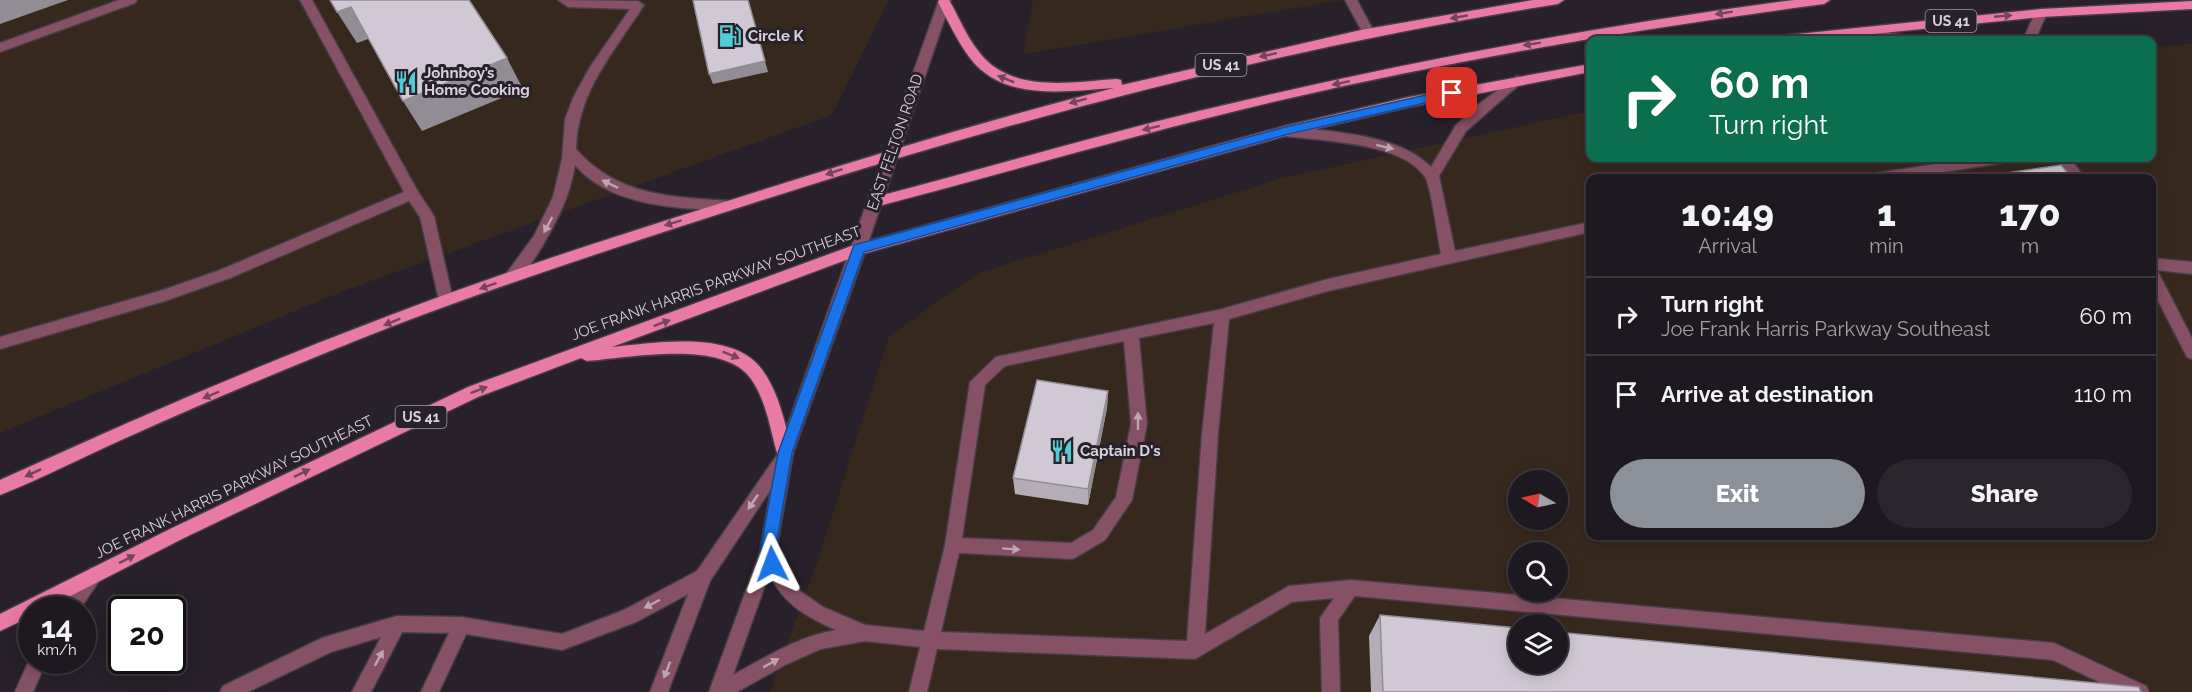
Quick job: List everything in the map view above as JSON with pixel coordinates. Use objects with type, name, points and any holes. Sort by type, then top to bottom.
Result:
[{"type":"main road","name":"US 41","points":[[0,488],[255,376],[446,300],[890,154],[993,123],[1147,82],[1369,34],[1558,0]]},
{"type":"main road","points":[[875,202],[1109,138],[1296,93],[1483,52],[1756,8],[1824,0]]},
{"type":"main road","points":[[2103,9],[2120,0]]},
{"type":"main road","points":[[944,1],[978,60],[988,70],[1004,80],[1044,86],[1147,82]]},
{"type":"main road","name":"US 41","points":[[1812,36],[2041,13],[2192,5]]},
{"type":"main road","name":"JOE FRANK HARRIS PARKWAY SOUTHEAST","points":[[0,623],[188,528],[473,392],[859,249],[1285,131],[1517,80],[1586,69]]},
{"type":"main road","points":[[569,357],[684,350],[715,350],[735,355],[752,366],[762,381],[785,453]]},
{"type":"street","points":[[0,48],[131,0]]},
{"type":"street","points":[[306,0],[412,194],[427,216],[446,300]]},
{"type":"street","points":[[510,278],[526,260],[551,220],[565,181],[570,150],[569,128],[575,109],[638,5],[568,3],[564,0]]},
{"type":"street","points":[[1351,0],[1369,34]]},
{"type":"street","name":"EAST FELTON ROAD","points":[[719,692],[768,552],[785,453],[859,249],[944,1]]},
{"type":"street","points":[[2031,36],[2041,13]]},
{"type":"street","points":[[1862,30],[1887,36]]},
{"type":"street","points":[[1432,176],[1461,128],[1517,80]]},
{"type":"street","points":[[1285,131],[1360,141],[1396,150],[1417,161],[1432,176],[1449,258]]},
{"type":"street","points":[[570,150],[577,161],[597,177],[631,192],[670,201],[729,206]]},
{"type":"street","points":[[1902,174],[1977,162]]},
{"type":"street","points":[[2066,162],[2076,174]]},
{"type":"street","points":[[0,343],[165,295],[214,278],[412,194]]},
{"type":"street","points":[[918,692],[953,545],[978,382],[1001,361],[1222,315],[1328,285],[1586,228]]},
{"type":"street","points":[[2156,264],[2192,268]]},
{"type":"street","points":[[2156,283],[2192,353]]},
{"type":"street","points":[[1195,650],[1210,434],[1222,315]]},
{"type":"street","points":[[953,545],[1073,551],[1099,535],[1124,500],[1139,424],[1131,334]]},
{"type":"street","name":"EAST FELTON ROAD","points":[[659,692],[703,577],[785,453]]},
{"type":"street","points":[[768,552],[777,576],[792,597],[815,612],[865,633]]},
{"type":"street","points":[[80,596],[95,575]]},
{"type":"street","points":[[229,692],[328,644],[397,624],[424,622],[461,625],[562,642],[630,616],[703,577]]},
{"type":"street","points":[[1331,692],[1329,618],[1351,588]]},
{"type":"street","points":[[719,692],[779,659],[820,641],[865,633],[931,640],[1195,650],[1288,594],[1351,588],[2054,652],[2140,692]]},
{"type":"street","points":[[361,692],[397,624]]},
{"type":"street","points":[[430,692],[461,625]]},
{"type":"street","points":[[24,692],[32,674]]},
{"type":"shaded area","points":[[0,0],[889,0],[832,115],[346,290],[0,433]]},
{"type":"shaded area","points":[[1033,0],[1344,0],[1023,54]]},
{"type":"shaded area","points":[[2192,44],[2192,692],[770,692],[818,560],[889,336],[979,273],[1282,178],[1586,112],[1586,162],[2156,162],[2156,47]]},
{"type":"building","points":[[330,0],[469,0],[507,58],[403,101],[351,7],[337,12]]},
{"type":"building","name":"Circle K","points":[[693,0],[748,0],[765,61],[709,74]]},
{"type":"building","points":[[2061,165],[2069,174],[1999,174]]},
{"type":"building","name":"Captain D's","points":[[1037,380],[1108,391],[1088,489],[1013,478]]},
{"type":"building","points":[[1380,615],[1508,627],[1508,674],[1568,674],[1568,633],[2139,687],[2141,692],[1383,692]]},
{"type":"place","name":"Circle K","points":[[730,36]]},
{"type":"place","name":"Johnboy’s Home Cooking","points":[[406,82]]},
{"type":"place","name":"Captain D's","points":[[1062,451]]},
{"type":"route","points":[[772,564],[768,552],[785,453],[859,249],[1285,131],[1452,93]]}]
